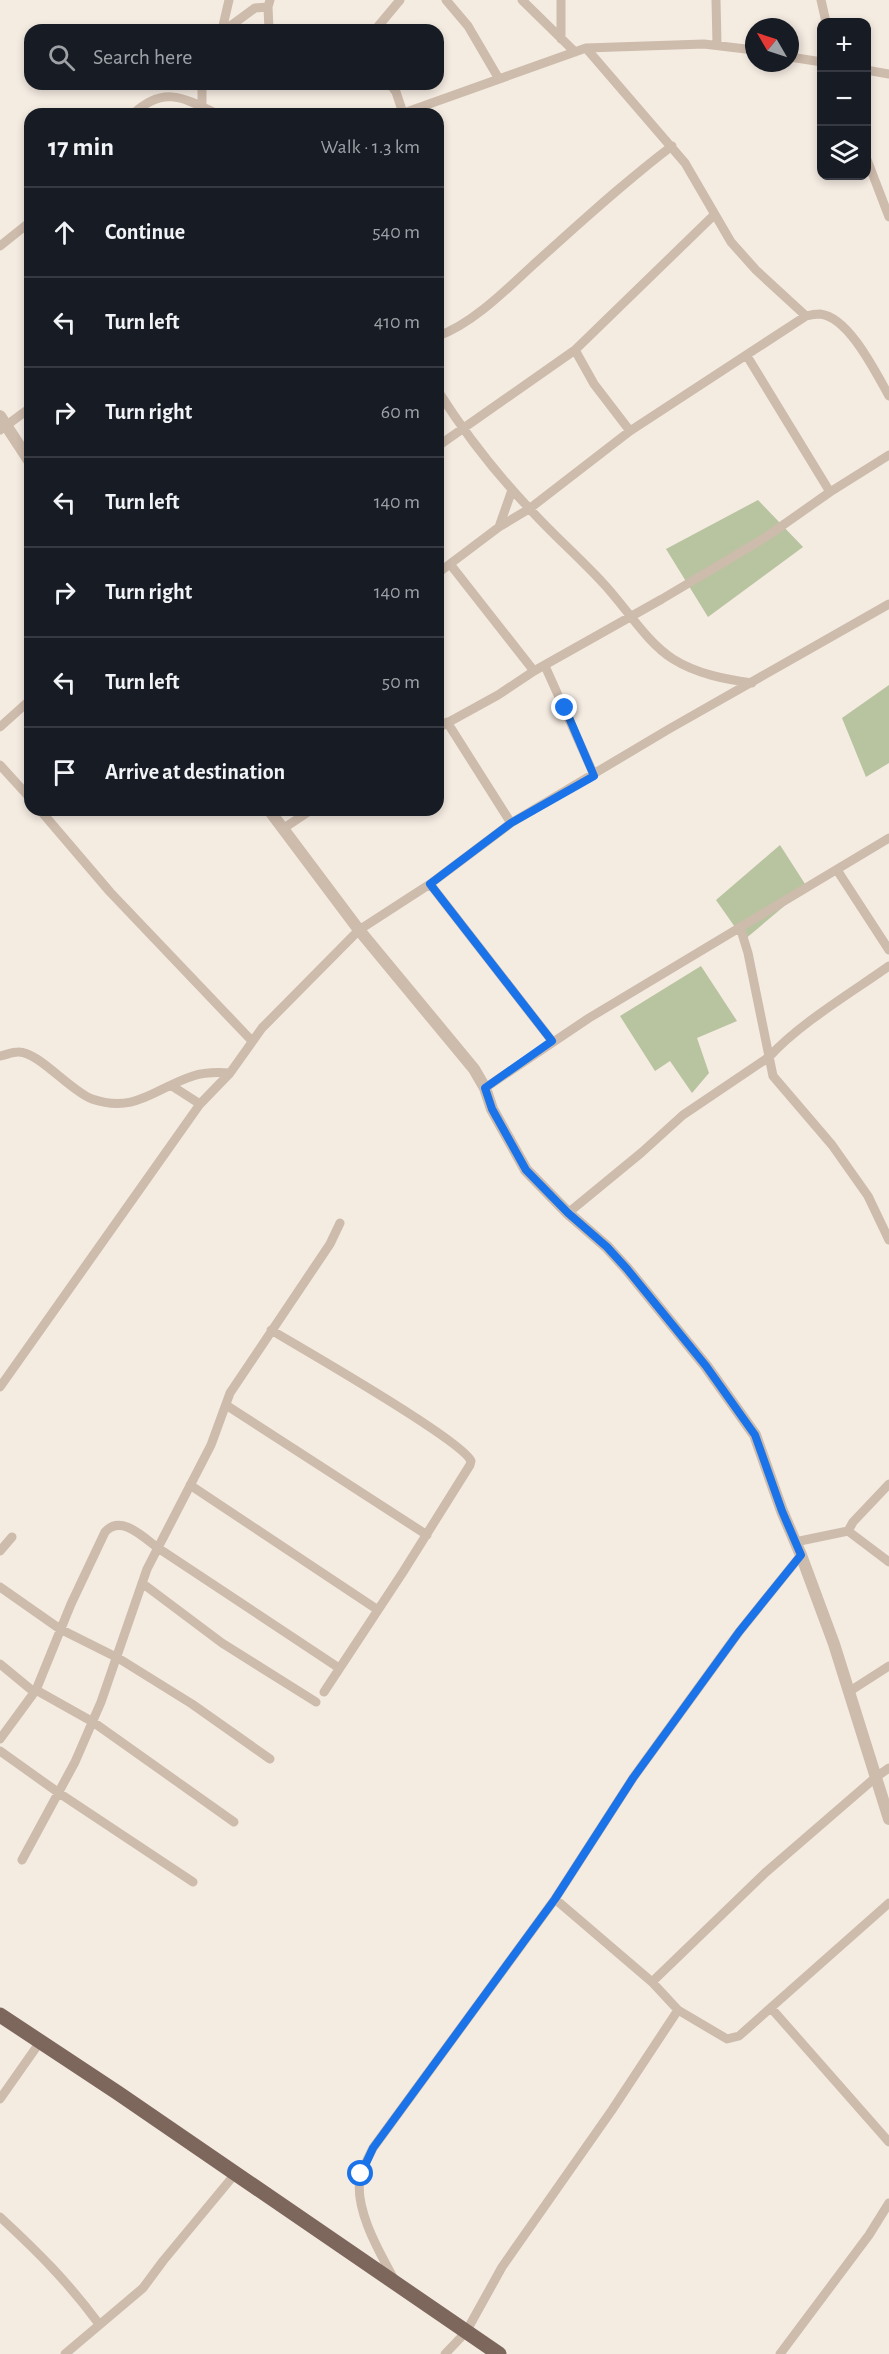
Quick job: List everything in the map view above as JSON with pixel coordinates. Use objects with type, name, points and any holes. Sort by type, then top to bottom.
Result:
[{"type":"main road","points":[[0,2015],[395,2281],[499,2354]]},
{"type":"street","points":[[224,24],[229,0]]},
{"type":"street","points":[[380,24],[400,0]]},
{"type":"street","points":[[446,0],[468,26],[499,79]]},
{"type":"street","points":[[522,0],[575,52]]},
{"type":"street","points":[[561,0],[561,39]]},
{"type":"street","points":[[716,0],[717,44]]},
{"type":"street","points":[[822,0],[825,18]]},
{"type":"street","points":[[232,24],[255,8],[269,3],[269,24]]},
{"type":"street","points":[[419,108],[586,48],[717,44],[745,49]]},
{"type":"street","points":[[586,48],[672,146],[698,182],[714,215],[731,242],[756,270],[806,316]]},
{"type":"street","points":[[799,58],[817,61]]},
{"type":"street","points":[[871,71],[889,74]]},
{"type":"street","points":[[141,108],[152,100],[164,96],[185,99],[202,107],[202,90]]},
{"type":"street","points":[[394,90],[400,108]]},
{"type":"street","points":[[444,334],[452,331],[498,297],[606,199],[672,146]]},
{"type":"street","points":[[871,168],[889,217]]},
{"type":"street","points":[[444,442],[517,393],[575,350],[714,215]]},
{"type":"street","points":[[0,246],[24,227]]},
{"type":"street","points":[[444,568],[499,527],[529,509],[630,431],[806,316],[821,314],[837,322],[855,339],[889,396]]},
{"type":"street","points":[[575,350],[594,384],[630,431]]},
{"type":"street","points":[[747,356],[830,492]]},
{"type":"street","points":[[444,400],[512,490],[602,582],[653,642],[673,659],[716,678],[752,683]]},
{"type":"street","points":[[24,411],[2,424],[24,454]]},
{"type":"street","points":[[444,724],[498,695],[534,671],[766,537],[830,492],[889,455]]},
{"type":"street","points":[[499,527],[512,490]]},
{"type":"street","points":[[450,564],[534,671]]},
{"type":"street","points":[[0,1387],[200,1104],[230,1073],[252,1041],[359,930],[430,884],[511,823],[594,776],[669,729],[889,604]]},
{"type":"street","points":[[545,666],[594,776]]},
{"type":"street","points":[[0,727],[24,705]]},
{"type":"street","points":[[447,722],[511,823]]},
{"type":"street","points":[[0,765],[24,791]]},
{"type":"street","points":[[45,816],[110,892],[252,1041]]},
{"type":"street","points":[[274,816],[359,930],[474,1069],[485,1088],[492,1109],[526,1170],[627,1269],[706,1366],[755,1435],[850,1691],[889,1819]]},
{"type":"street","points":[[284,828],[302,816]]},
{"type":"street","points":[[485,1088],[552,1041],[889,838]]},
{"type":"street","points":[[837,870],[889,950]]},
{"type":"street","points":[[430,884],[552,1041]]},
{"type":"street","points":[[740,927],[748,952],[773,1076],[832,1145],[868,1196],[888,1236]]},
{"type":"street","points":[[568,1213],[683,1115],[769,1057],[777,1047],[831,1006],[889,966]]},
{"type":"street","points":[[0,1056],[16,1052],[27,1054],[78,1092],[91,1099],[108,1102],[131,1103],[150,1097],[194,1076],[211,1072],[230,1073]]},
{"type":"street","points":[[172,1086],[200,1104]]},
{"type":"street","points":[[22,1860],[59,1793],[93,1722],[118,1658],[147,1569],[211,1445],[230,1393],[330,1244],[340,1223]]},
{"type":"street","points":[[271,1330],[418,1419],[469,1457],[470,1465],[324,1692]]},
{"type":"street","points":[[226,1405],[426,1535]]},
{"type":"street","points":[[848,1531],[853,1522],[889,1484]]},
{"type":"street","points":[[190,1485],[378,1610]]},
{"type":"street","points":[[0,1738],[35,1691],[60,1629],[100,1542],[110,1526],[121,1524],[144,1538],[339,1668]]},
{"type":"street","points":[[795,1542],[848,1531],[889,1562]]},
{"type":"street","points":[[0,1551],[12,1537]]},
{"type":"street","points":[[395,2281],[370,2231],[360,2191],[361,2174],[373,2148],[555,1899],[633,1778],[739,1632],[801,1555]]},
{"type":"street","points":[[142,1583],[222,1642],[316,1702]]},
{"type":"street","points":[[0,1587],[60,1629],[118,1658],[212,1717],[270,1759]]},
{"type":"street","points":[[0,1664],[35,1691],[93,1722],[234,1822]]},
{"type":"street","points":[[850,1691],[889,1666]]},
{"type":"street","points":[[0,1751],[193,1882]]},
{"type":"street","points":[[652,1982],[765,1874],[889,1768]]},
{"type":"street","points":[[555,1899],[652,1982],[678,2010],[727,2039],[739,2036],[889,1903]]},
{"type":"street","points":[[771,2007],[889,2142]]},
{"type":"street","points":[[445,2354],[466,2332],[502,2267],[623,2094],[678,2010]]},
{"type":"street","points":[[0,2099],[40,2042]]},
{"type":"street","points":[[65,2354],[143,2288],[235,2174]]},
{"type":"street","points":[[780,2354],[869,2235],[889,2203]]},
{"type":"street","points":[[0,2217],[76,2292],[99,2324]]},
{"type":"green space","points":[[758,500],[803,547],[708,617],[666,549]]},
{"type":"green space","points":[[889,685],[889,763],[866,777],[842,718]]},
{"type":"green space","points":[[780,845],[807,887],[744,940],[716,900]]},
{"type":"green space","points":[[701,966],[737,1021],[697,1038],[709,1073],[692,1093],[670,1061],[655,1071],[620,1016]]},
{"type":"route","points":[[361,2174],[373,2148],[555,1899],[591,1847],[633,1778],[739,1632],[801,1555],[782,1511],[755,1435],[706,1366],[627,1269],[526,1170],[492,1109],[485,1088],[552,1041],[430,884],[511,823],[594,776],[565,708]]}]
